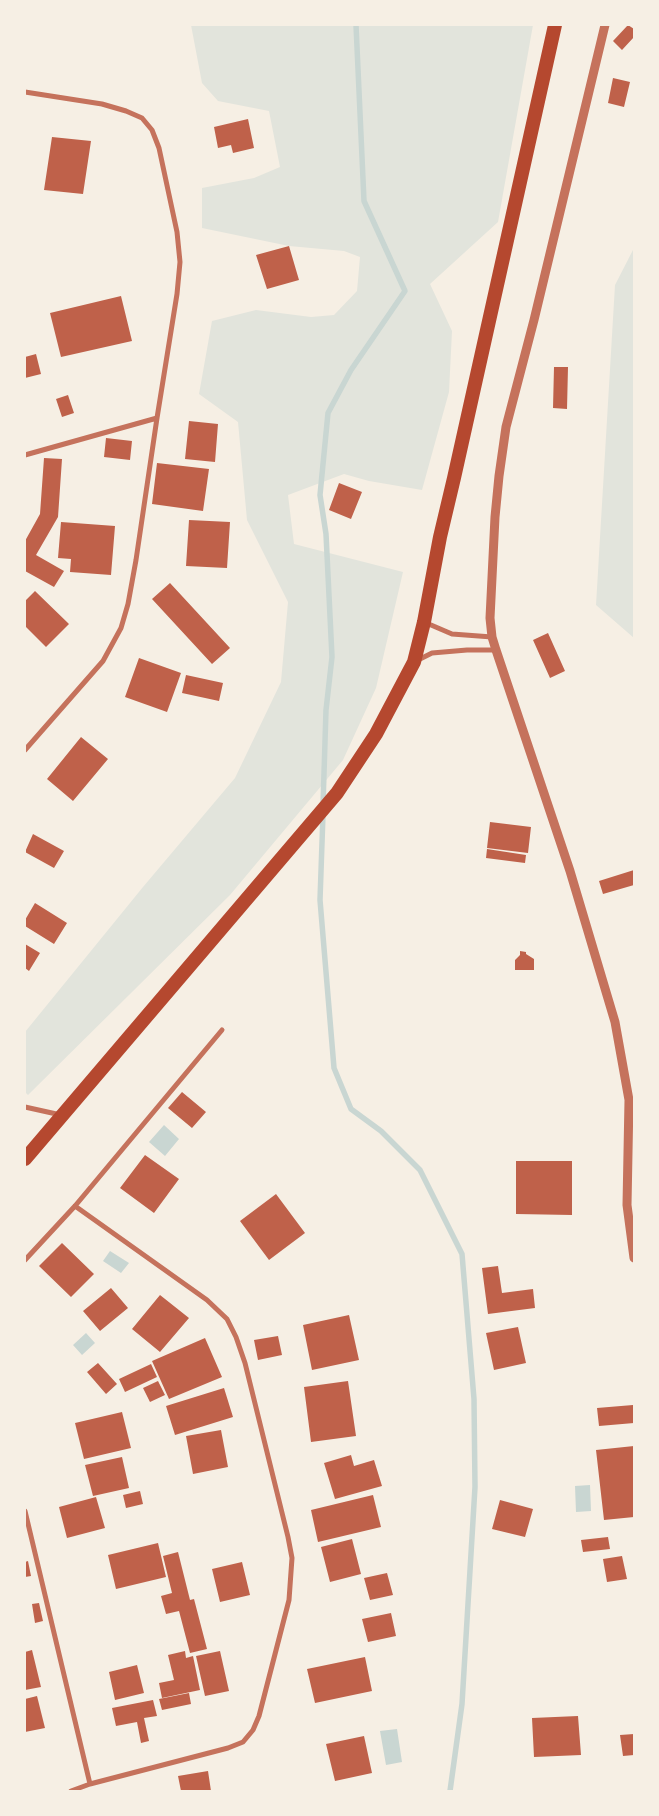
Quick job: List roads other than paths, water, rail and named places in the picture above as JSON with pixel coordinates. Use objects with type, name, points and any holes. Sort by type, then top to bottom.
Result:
[{"type":"highway","points":[[25,1159],[337,793],[376,734],[414,662],[424,622],[440,537],[555,25]]},
{"type":"street","points":[[605,25],[534,320],[506,427],[495,517],[490,618],[492,638],[570,871],[615,1022],[629,1100],[627,1205],[634,1254]]},
{"type":"street","points":[[25,92],[102,104],[142,118],[152,130],[159,148],[177,232],[180,262],[178,294],[136,560],[128,604],[121,628],[103,661],[25,750]]},
{"type":"street","points":[[25,455],[157,418]]},
{"type":"street","points":[[424,622],[452,634],[492,638]]},
{"type":"street","points":[[414,662],[432,653],[496,650]]},
{"type":"street","points":[[25,1260],[75,1206],[222,1030]]},
{"type":"street","points":[[25,1107],[64,1115]]},
{"type":"street","points":[[71,1791],[90,1784],[228,1748],[242,1742],[253,1730],[259,1716],[289,1600],[292,1558],[245,1362],[227,1319],[208,1300],[75,1206]]},
{"type":"street","points":[[25,1511],[90,1784]]},
{"type":"waterway","points":[[323,805],[326,710],[332,657],[326,534],[320,495],[328,413],[351,370],[405,291],[364,201],[356,25]]},
{"type":"waterway","points":[[323,814],[320,900],[334,1068],[351,1109],[381,1131],[420,1170],[462,1254],[474,1399],[475,1487],[462,1704],[450,1791]]}]
